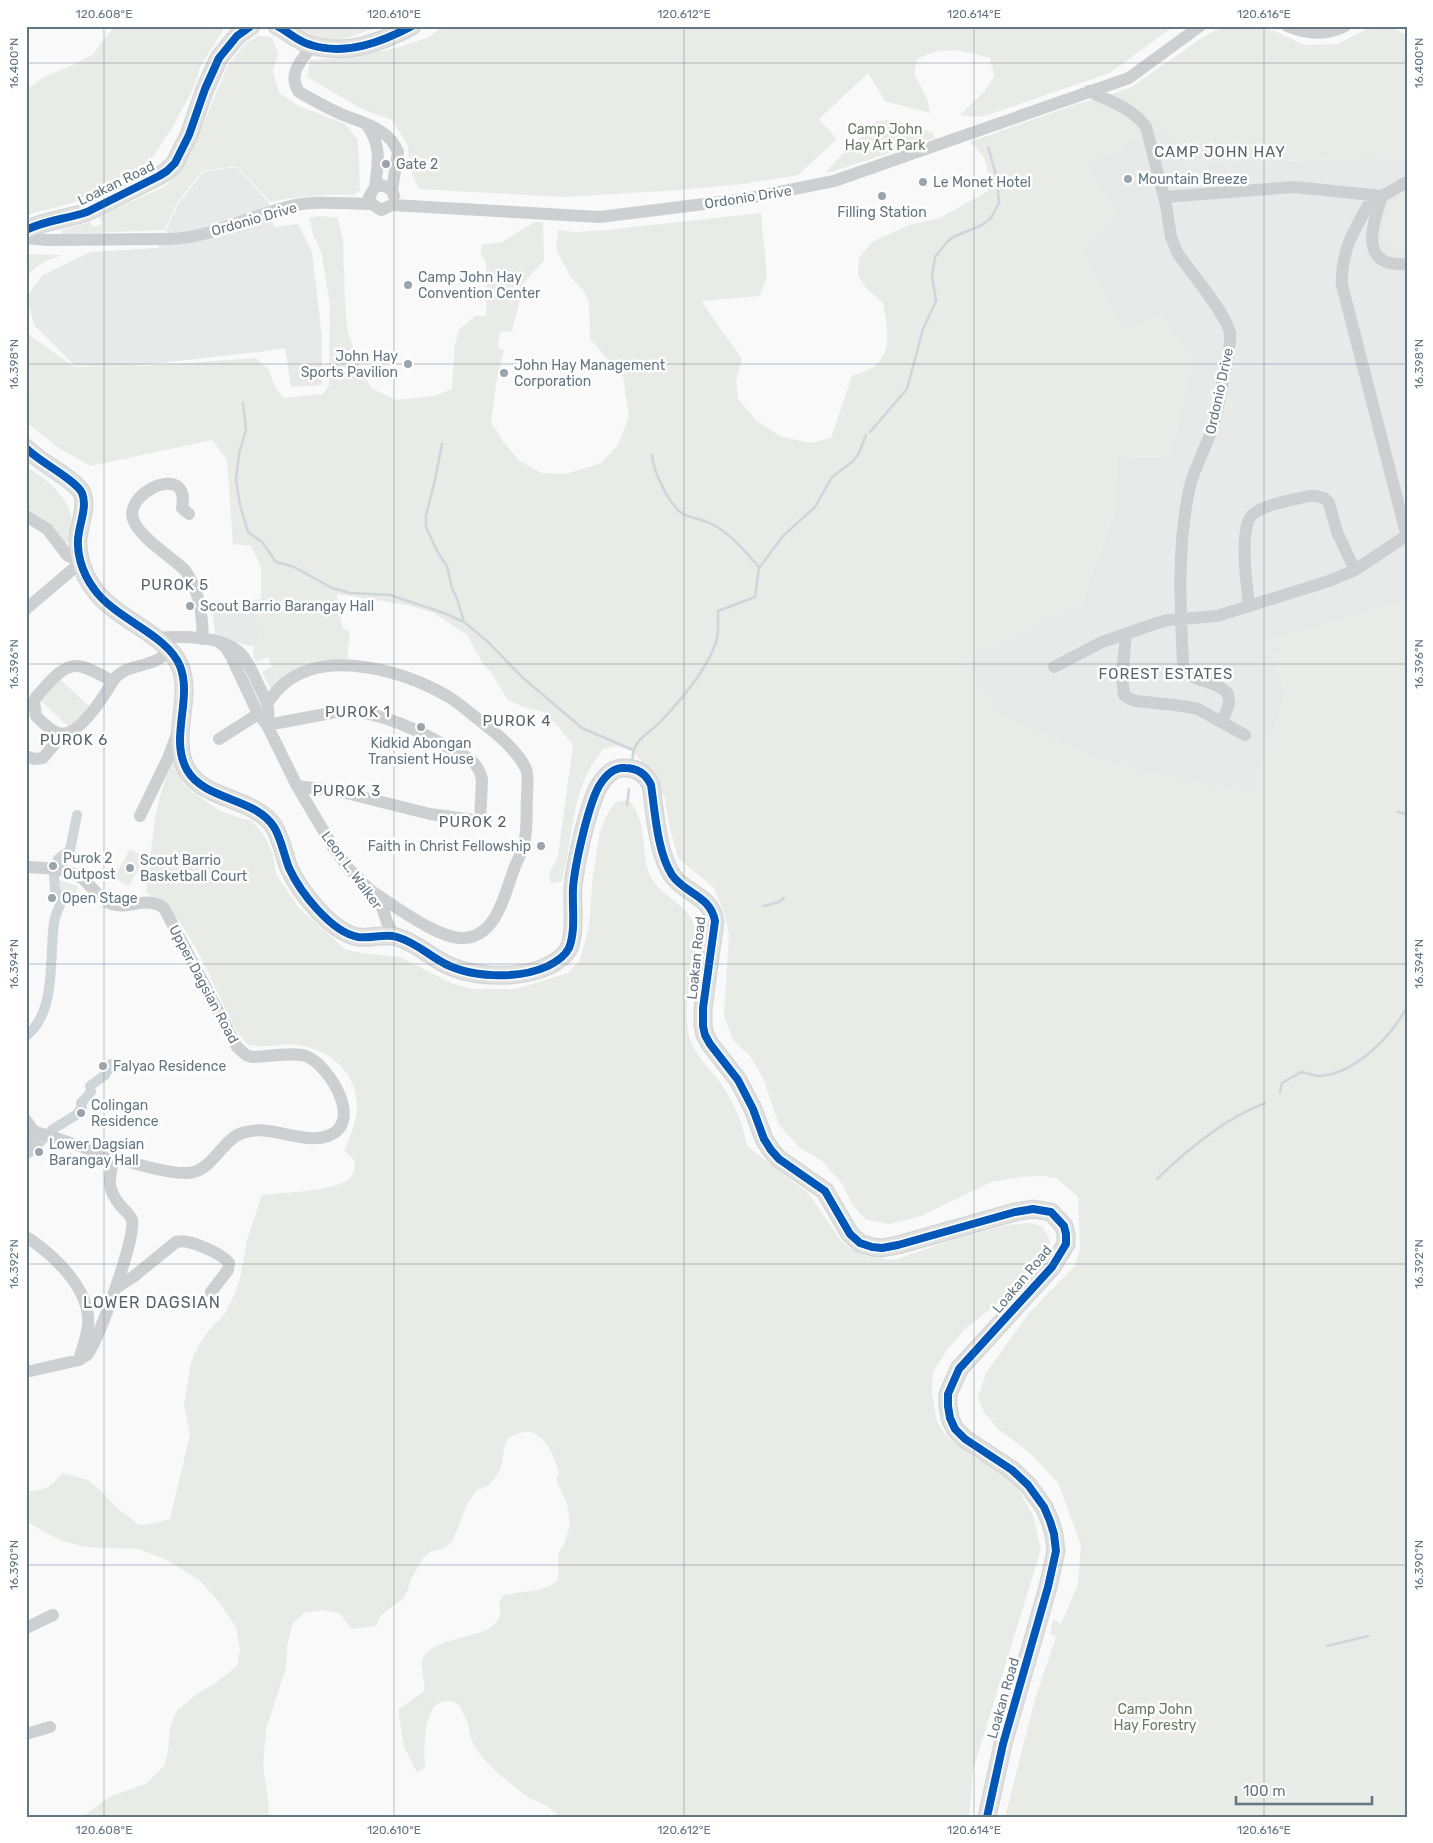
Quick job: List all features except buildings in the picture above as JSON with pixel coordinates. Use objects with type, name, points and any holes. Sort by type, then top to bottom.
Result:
[{"type":"main road","name":"Loakan Road","points":[[26,230],[36,225],[74,217],[87,212],[167,171],[182,151],[205,89],[219,58],[237,36],[251,26]]},
{"type":"main road","points":[[277,26],[312,46],[342,48],[374,43],[412,26]]},
{"type":"main road","name":"Loakan Road","points":[[26,448],[46,465],[73,483],[82,495],[84,509],[78,540],[86,578],[103,601],[118,614],[155,638],[177,660],[183,676],[184,700],[180,728],[180,753],[184,766],[190,776],[202,786],[264,816],[274,827],[290,870],[301,889],[317,909],[334,924],[356,936],[394,936],[417,944],[441,962],[470,973],[497,975],[535,971],[567,953],[572,939],[573,887],[593,800],[600,785],[609,773],[615,770],[632,769],[644,773],[651,785],[664,855],[672,875],[709,905],[713,912],[715,921],[703,1008],[705,1035],[738,1080],[753,1109],[764,1139],[779,1159],[825,1191],[850,1234],[860,1243],[872,1247],[898,1245],[1015,1212],[1033,1209],[1051,1212],[1064,1226],[1066,1244],[1052,1267],[960,1370],[948,1394],[950,1418],[955,1429],[965,1439],[1012,1470],[1028,1485],[1044,1506],[1054,1534],[1056,1551],[1048,1587],[1003,1744],[987,1817]]},
{"type":"street","name":"Ordonio Drive","points":[[26,238],[47,240],[166,239],[198,235],[292,206],[309,204],[372,204],[374,207],[382,210],[392,205],[600,217],[744,199],[834,182],[1129,78],[1200,26]]},
{"type":"street","points":[[1287,26],[1312,34],[1324,33],[1345,26]]},
{"type":"street","points":[[312,46],[294,72],[294,79],[299,92],[342,114],[366,123],[390,138],[398,152],[392,190],[394,198],[392,205]]},
{"type":"street","name":"Ordonio Drive","points":[[1103,87],[1117,104]]},
{"type":"street","name":"Ordonio Drive","points":[[1089,91],[1134,113],[1146,126],[1164,197],[1171,236],[1178,254],[1223,315],[1230,333],[1216,416],[1196,467],[1187,500],[1181,566],[1180,619],[1185,670],[1195,678],[1221,688],[1228,694],[1229,703],[1223,721]]},
{"type":"street","points":[[366,123],[377,141],[378,164],[375,187],[369,197],[372,204]]},
{"type":"street","points":[[1164,197],[1294,187],[1378,196],[1407,182]]},
{"type":"street","points":[[375,187],[378,185],[386,186],[392,190]]},
{"type":"street","points":[[1378,196],[1372,229],[1372,247],[1376,253],[1389,263],[1407,264]]},
{"type":"street","points":[[1054,667],[1089,647],[1157,623],[1217,616],[1305,589],[1354,570],[1406,536],[1342,285],[1342,260],[1347,246],[1378,196]]},
{"type":"street","points":[[189,514],[182,508],[183,496],[180,489],[174,485],[167,484],[156,486],[140,495],[132,510],[132,518],[141,531],[180,565],[190,577],[200,602],[203,639]]},
{"type":"street","points":[[1250,606],[1244,558],[1246,531],[1252,515],[1261,510],[1309,496],[1324,498],[1329,503],[1337,532],[1354,570]]},
{"type":"street","points":[[26,516],[47,529],[68,556],[81,561],[26,609]]},
{"type":"street","points":[[1126,634],[1122,677],[1124,695],[1136,701],[1198,709],[1223,721],[1245,735]]},
{"type":"street","name":"Leon L. Walker","points":[[155,638],[186,636],[219,642],[229,645],[243,655],[270,711],[267,725]]},
{"type":"street","name":"Leon L. Walker","points":[[219,642],[232,656],[258,714],[267,725],[297,786],[348,870],[371,891],[381,904],[394,936]]},
{"type":"street","points":[[113,681],[75,666],[61,672],[36,697],[34,703],[36,716],[51,730],[63,734],[69,733],[80,725],[121,673],[150,663],[170,652]]},
{"type":"street","points":[[267,703],[285,682],[313,670],[346,665],[391,672],[429,687],[463,707],[492,730],[526,769],[524,845],[498,912],[484,930],[470,938],[453,938],[417,921],[371,891]]},
{"type":"street","points":[[267,725],[347,710],[390,719],[412,727],[473,761],[482,780],[480,821],[430,814],[338,791],[297,786]]},
{"type":"street","points":[[219,739],[258,714]]},
{"type":"street","points":[[140,816],[180,728]]},
{"type":"street","points":[[26,756],[34,759],[43,758],[63,734]]},
{"type":"street","name":"Upper Dagsian Road","points":[[26,867],[60,870],[80,877],[97,891],[103,900],[109,903],[124,905],[145,902],[155,903],[164,908],[237,1048],[252,1057],[306,1056],[324,1068],[333,1080],[343,1107],[342,1124],[330,1135],[304,1137],[277,1132],[247,1131],[239,1134],[204,1166],[191,1173],[165,1171],[114,1158],[36,1132]]},
{"type":"street","points":[[26,1120],[32,1130],[36,1132],[32,1147],[26,1153]]},
{"type":"street","points":[[26,1372],[79,1360],[90,1351],[116,1288],[132,1228],[130,1216],[111,1191],[110,1174],[114,1158]]},
{"type":"street","points":[[28,1238],[57,1261],[79,1290],[86,1308],[88,1325],[79,1360]]},
{"type":"street","points":[[116,1288],[146,1267],[176,1242],[182,1241],[197,1245],[222,1256],[229,1263],[228,1270],[212,1292]]},
{"type":"street","points":[[26,1628],[53,1615]]},
{"type":"street","points":[[26,1734],[50,1727]]},
{"type":"shaded area","points":[[1165,126],[1186,165],[1407,156],[1407,601],[1267,640],[1286,692],[1254,795],[1100,762],[1002,716],[966,661],[1081,604],[1115,509],[1117,456],[1171,457],[1162,315],[1124,332],[1081,249],[1087,165],[1138,137]]},
{"type":"shaded area","points":[[237,167],[269,203],[274,227],[298,224],[312,251],[322,337],[322,385],[291,387],[285,348],[133,366],[75,366],[34,325],[27,296],[43,275],[90,252],[158,248],[178,204],[203,172]]},
{"type":"shaded area","points":[[256,600],[259,646],[250,646],[215,636],[212,602]]},
{"type":"green space","points":[[115,26],[226,26],[201,65],[193,89],[172,128],[152,158],[131,176],[101,191],[75,202],[26,215],[26,90],[46,76],[93,54]]},
{"type":"green space","points":[[283,26],[381,26],[343,39],[316,41]]},
{"type":"green space","points":[[444,26],[1174,26],[1110,73],[988,115],[975,117],[960,115],[984,92],[994,76],[990,58],[962,51],[945,50],[917,59],[914,74],[927,98],[930,113],[885,101],[868,73],[819,119],[837,139],[798,175],[743,184],[680,190],[564,197],[419,189],[409,167],[408,146],[392,120],[362,109],[307,77],[310,60],[346,58],[392,49],[427,38]]},
{"type":"green space","name":"Camp John Hay Forestry","points":[[1224,26],[1253,26],[1277,32],[1304,45],[1338,44],[1372,26],[1391,26],[1407,36],[1407,156],[1186,165],[1165,126],[1138,137],[1087,165],[1118,214],[1081,249],[1124,331],[1162,315],[1194,361],[1171,457],[1117,456],[1115,509],[1081,604],[966,661],[1002,716],[1100,762],[1254,795],[1286,692],[1267,639],[1407,601],[1407,1817],[1005,1817],[1035,1699],[1056,1637],[1050,1633],[1053,1619],[1061,1624],[1078,1584],[1081,1545],[1058,1483],[1030,1453],[998,1429],[984,1412],[978,1398],[986,1373],[1029,1313],[1075,1266],[1080,1248],[1078,1197],[1056,1178],[1043,1176],[1019,1177],[991,1182],[921,1216],[890,1224],[867,1220],[853,1206],[843,1185],[822,1161],[799,1147],[779,1125],[763,1078],[751,1057],[733,1040],[724,1016],[729,934],[724,913],[714,888],[678,858],[669,825],[665,798],[648,768],[631,750],[617,746],[603,749],[591,766],[578,797],[562,881],[551,883],[549,874],[558,856],[573,745],[544,712],[523,707],[508,700],[491,672],[483,664],[467,635],[434,613],[407,605],[337,594],[343,629],[350,632],[347,660],[293,673],[282,678],[271,690],[262,672],[272,667],[268,657],[256,662],[253,656],[254,646],[259,646],[256,600],[261,599],[261,567],[251,546],[233,544],[227,460],[212,440],[91,466],[60,449],[26,422],[26,329],[31,336],[74,367],[145,366],[256,358],[268,369],[274,384],[283,398],[323,394],[329,386],[330,304],[321,252],[313,234],[309,218],[320,216],[338,218],[343,240],[348,332],[359,365],[372,389],[396,400],[434,396],[452,389],[455,344],[459,330],[475,316],[486,316],[486,262],[481,254],[481,245],[502,242],[535,222],[543,222],[544,260],[524,283],[512,331],[500,332],[498,348],[504,350],[496,384],[491,422],[504,443],[520,461],[542,473],[566,474],[601,463],[618,445],[629,416],[623,377],[590,339],[589,302],[583,290],[570,276],[556,249],[558,230],[575,232],[606,230],[761,213],[767,276],[760,296],[702,301],[742,359],[736,382],[738,399],[757,421],[780,436],[810,443],[831,438],[852,376],[874,367],[880,360],[887,345],[888,337],[883,303],[866,288],[858,275],[859,258],[872,242],[909,225],[940,218],[988,191],[986,163],[970,142],[1133,86],[1203,37]]},
{"type":"green space","points":[[258,36],[272,37],[278,54],[273,71],[279,93],[299,106],[345,124],[358,140],[360,190],[354,195],[312,196],[270,202],[237,166],[202,171],[177,203],[165,230],[62,234],[62,230],[90,222],[93,227],[102,224],[99,216],[166,186],[189,158],[228,65],[246,43]]},
{"type":"green space","name":"Camp John Hay Art Park","points":[[894,120],[933,133],[935,138],[828,173],[827,170],[877,121]]},
{"type":"green space","points":[[1407,193],[1407,251],[1391,246],[1386,241],[1381,227],[1385,212],[1390,205]]},
{"type":"green space","points":[[26,254],[62,255],[37,266],[26,278]]},
{"type":"green space","points":[[26,466],[59,493],[70,511],[72,521],[71,534],[65,547],[26,514]]},
{"type":"green space","points":[[59,678],[91,708],[71,729],[39,699]]},
{"type":"green space","points":[[174,754],[183,783],[194,793],[220,811],[251,820],[264,835],[273,854],[276,874],[299,908],[345,949],[361,953],[400,957],[453,984],[474,989],[516,989],[568,973],[580,960],[589,925],[593,875],[600,831],[615,802],[628,800],[635,809],[639,819],[648,869],[652,879],[663,892],[689,914],[693,921],[696,943],[687,1008],[689,1036],[698,1055],[730,1098],[740,1121],[747,1146],[808,1193],[842,1242],[867,1256],[894,1260],[955,1239],[1008,1225],[1029,1223],[1042,1226],[1050,1241],[1046,1255],[1027,1279],[964,1330],[947,1350],[933,1372],[932,1393],[937,1422],[947,1437],[978,1460],[1003,1472],[1018,1488],[1033,1516],[1041,1549],[973,1770],[969,1817],[559,1817],[551,1809],[521,1792],[488,1764],[473,1743],[469,1726],[458,1704],[449,1701],[438,1703],[432,1709],[426,1728],[425,1767],[417,1773],[404,1747],[398,1710],[424,1691],[422,1660],[424,1656],[432,1648],[472,1635],[495,1624],[500,1615],[499,1603],[504,1595],[540,1589],[558,1580],[558,1554],[564,1545],[570,1525],[567,1503],[556,1480],[559,1473],[555,1459],[547,1445],[537,1435],[523,1432],[508,1438],[505,1444],[501,1468],[489,1485],[477,1490],[469,1501],[452,1542],[444,1548],[432,1551],[423,1558],[410,1581],[404,1598],[381,1615],[376,1626],[351,1629],[340,1613],[322,1610],[304,1613],[293,1623],[287,1646],[286,1668],[266,1729],[263,1767],[269,1817],[82,1817],[111,1796],[146,1784],[164,1766],[168,1751],[170,1726],[177,1711],[198,1693],[214,1684],[237,1666],[240,1649],[236,1627],[220,1603],[200,1581],[167,1560],[138,1549],[85,1547],[60,1540],[31,1524],[26,1518],[26,1491],[47,1487],[55,1482],[62,1473],[88,1480],[117,1508],[139,1525],[170,1519],[190,1434],[184,1405],[191,1362],[200,1343],[209,1330],[224,1315],[235,1293],[240,1279],[247,1240],[262,1195],[308,1191],[342,1183],[349,1179],[355,1166],[355,1161],[344,1150],[356,1117],[356,1095],[348,1075],[342,1067],[325,1054],[304,1046],[290,1044],[254,1046],[247,1044],[233,1024],[200,956],[182,925],[166,906],[146,892],[155,818]]},
{"type":"green space","name":"Scout Barrio Basketball Court","points":[[130,849],[145,857],[129,886],[114,878]]},
{"type":"green space","points":[[59,880],[78,886],[75,896],[59,892],[57,888]]},
{"type":"waterway","points":[[870,432],[907,389],[923,329],[936,301],[932,276],[935,257],[953,237],[982,225],[991,218],[999,203],[997,178],[988,147]]},
{"type":"waterway","points":[[243,403],[246,430],[239,454],[236,480],[240,505],[248,532],[262,542],[276,562],[294,567],[332,588],[350,593],[390,595],[444,613],[464,622],[487,641],[522,677],[582,728],[633,750]]},
{"type":"waterway","points":[[632,763],[637,743],[677,704],[700,674],[712,653],[717,638],[718,611],[755,597],[759,568],[783,536],[815,507],[832,477],[858,455],[866,435]]},
{"type":"waterway","points":[[442,444],[426,515],[426,527],[437,551],[447,566],[452,588],[464,622]]},
{"type":"waterway","points":[[652,455],[655,470],[663,488],[679,511],[685,515],[710,523],[723,531],[759,567]]},
{"type":"waterway","points":[[627,805],[629,789]]},
{"type":"waterway","points":[[1398,812],[1407,814]]},
{"type":"waterway","points":[[55,869],[58,859],[70,850],[77,815]]},
{"type":"waterway","points":[[26,1036],[36,1026],[43,1013],[50,983],[54,923],[62,901],[55,890],[54,877]]},
{"type":"waterway","points":[[764,906],[779,902],[784,898]]},
{"type":"waterway","points":[[1280,1092],[1282,1083],[1301,1072],[1319,1076],[1332,1074],[1346,1069],[1358,1061],[1392,1030],[1407,1007]]},
{"type":"waterway","points":[[29,1153],[53,1129],[76,1115],[82,1107],[81,1103],[91,1092],[90,1086],[105,1075],[111,1064]]},
{"type":"waterway","points":[[1157,1179],[1181,1157],[1221,1126],[1250,1109],[1265,1103]]},
{"type":"waterway","points":[[1327,1646],[1368,1636]]},
{"type":"cycle path","points":[[26,230],[41,224],[87,212],[167,171],[175,163],[189,135],[205,89],[219,58],[237,36],[251,26]]},
{"type":"cycle path","points":[[277,26],[306,44],[337,49],[363,46],[412,26]]},
{"type":"cycle path","points":[[26,448],[65,476],[82,493],[84,507],[78,547],[80,562],[94,589],[115,610],[164,645],[180,666],[184,692],[180,745],[182,758],[187,770],[195,780],[206,788],[243,804],[266,817],[281,841],[294,878],[318,910],[337,927],[348,934],[358,937],[397,937],[414,944],[451,967],[479,974],[522,974],[548,966],[565,954],[571,941],[573,888],[579,850],[599,786],[610,773],[617,769],[630,768],[638,770],[647,778],[651,785],[657,831],[667,866],[677,881],[703,900],[712,912],[715,921],[703,1008],[705,1035],[738,1080],[753,1109],[764,1139],[779,1159],[825,1191],[850,1234],[860,1243],[872,1247],[882,1248],[898,1245],[1015,1212],[1033,1209],[1051,1212],[1064,1226],[1066,1244],[1052,1267],[959,1369],[948,1394],[950,1418],[955,1429],[965,1439],[1012,1470],[1028,1485],[1044,1507],[1054,1534],[1056,1551],[1048,1587],[1003,1744],[987,1817]]},
{"type":"place","name":"Gate 2","points":[[386,164]]},
{"type":"place","name":"Mountain Breeze","points":[[1128,179]]},
{"type":"place","name":"Le Monet Hotel","points":[[923,182]]},
{"type":"place","name":"Filling Station","points":[[882,196]]},
{"type":"place","name":"Camp John Hay Convention Center","points":[[408,285]]},
{"type":"place","name":"John Hay Sports Pavilion","points":[[408,364]]},
{"type":"place","name":"John Hay Management Corporation","points":[[504,373]]},
{"type":"place","name":"Scout Barrio Barangay Hall","points":[[190,606]]},
{"type":"place","name":"Kidkid Abongan Transient House","points":[[421,727]]},
{"type":"place","name":"Faith in Christ Fellowship","points":[[541,846]]},
{"type":"place","name":"Purok 2 Outpost","points":[[53,866]]},
{"type":"place","name":"Scout Barrio Basketball Court","points":[[130,868]]},
{"type":"place","name":"Open Stage","points":[[52,898]]},
{"type":"place","name":"Falyao Residence","points":[[103,1066]]},
{"type":"place","name":"Colingan Residence","points":[[81,1113]]},
{"type":"place","name":"Lower Dagsian Barangay Hall","points":[[39,1152]]},
{"type":"district","name":"CAMP JOHN HAY","points":[[1220,152]]},
{"type":"district","name":"PUROK 5","points":[[175,585]]},
{"type":"district","name":"FOREST ESTATES","points":[[1166,674]]},
{"type":"district","name":"PUROK 1","points":[[358,712]]},
{"type":"district","name":"PUROK 4","points":[[517,721]]},
{"type":"district","name":"PUROK 6","points":[[74,740]]},
{"type":"district","name":"PUROK 3","points":[[347,791]]},
{"type":"district","name":"PUROK 2","points":[[473,822]]},
{"type":"district","name":"LOWER DAGSIAN","points":[[152,1302]]}]
